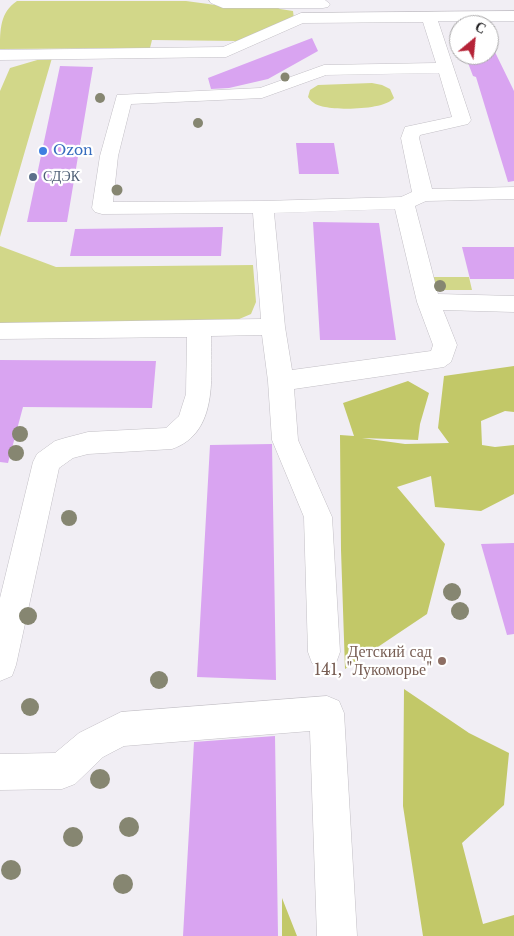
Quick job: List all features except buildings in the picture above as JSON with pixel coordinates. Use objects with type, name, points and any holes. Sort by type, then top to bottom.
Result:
[{"type":"lane","points":[[216,0],[223,4],[449,25]]},
{"type":"lane","points":[[0,55],[226,52],[316,11],[389,4]]},
{"type":"lane","points":[[430,22],[514,16]]},
{"type":"lane","points":[[281,381],[435,361],[442,356],[445,345],[428,302],[414,199],[410,138],[411,131],[462,120],[430,22]]},
{"type":"lane","points":[[499,26],[514,25]]},
{"type":"lane","points":[[444,68],[324,70],[262,94],[124,99],[109,156],[102,208],[263,207],[514,193]]},
{"type":"lane","points":[[263,207],[273,328],[281,381],[285,440],[318,517],[324,652]]},
{"type":"lane","points":[[428,302],[514,304]]},
{"type":"lane","points":[[0,331],[273,328]]},
{"type":"lane","points":[[0,665],[48,462],[65,449],[88,443],[172,438],[190,422],[199,394],[199,330]]},
{"type":"lane","points":[[0,772],[62,771],[91,745],[121,729],[327,713],[337,936]]},
{"type":"green space","points":[[17,1],[186,1],[223,6],[273,5],[280,9],[293,11],[294,19],[237,41],[152,40],[150,48],[0,49],[1,28],[4,16],[11,5]]},
{"type":"green space","points":[[44,58],[52,58],[0,237],[0,91],[10,68]]},
{"type":"green space","points":[[372,83],[390,89],[394,98],[389,102],[372,107],[341,109],[320,106],[313,103],[308,97],[310,90],[318,85]]},
{"type":"green space","points":[[0,246],[56,267],[253,265],[256,302],[251,314],[237,320],[0,324]]},
{"type":"green space","points":[[431,277],[469,277],[472,290],[440,290],[430,285]]},
{"type":"green space","points":[[514,366],[514,412],[505,411],[481,421],[482,445],[495,447],[514,445],[514,494],[481,511],[435,507],[431,476],[397,487],[445,544],[427,614],[345,669],[340,435],[354,436],[343,403],[408,381],[429,393],[420,424],[418,440],[362,438],[405,444],[449,443],[438,428],[444,376]]},
{"type":"green space","points":[[404,689],[469,733],[509,753],[504,805],[462,843],[483,924],[514,915],[514,936],[423,936],[403,806]]},
{"type":"green space","points":[[282,898],[297,936],[282,936]]},
{"type":"place","name":"Ozon","points":[[43,151]]},
{"type":"place","name":"СДЭК","points":[[33,177]]},
{"type":"place","name":"Детский сад 141, \"Лукоморье\"","points":[[442,661]]}]
